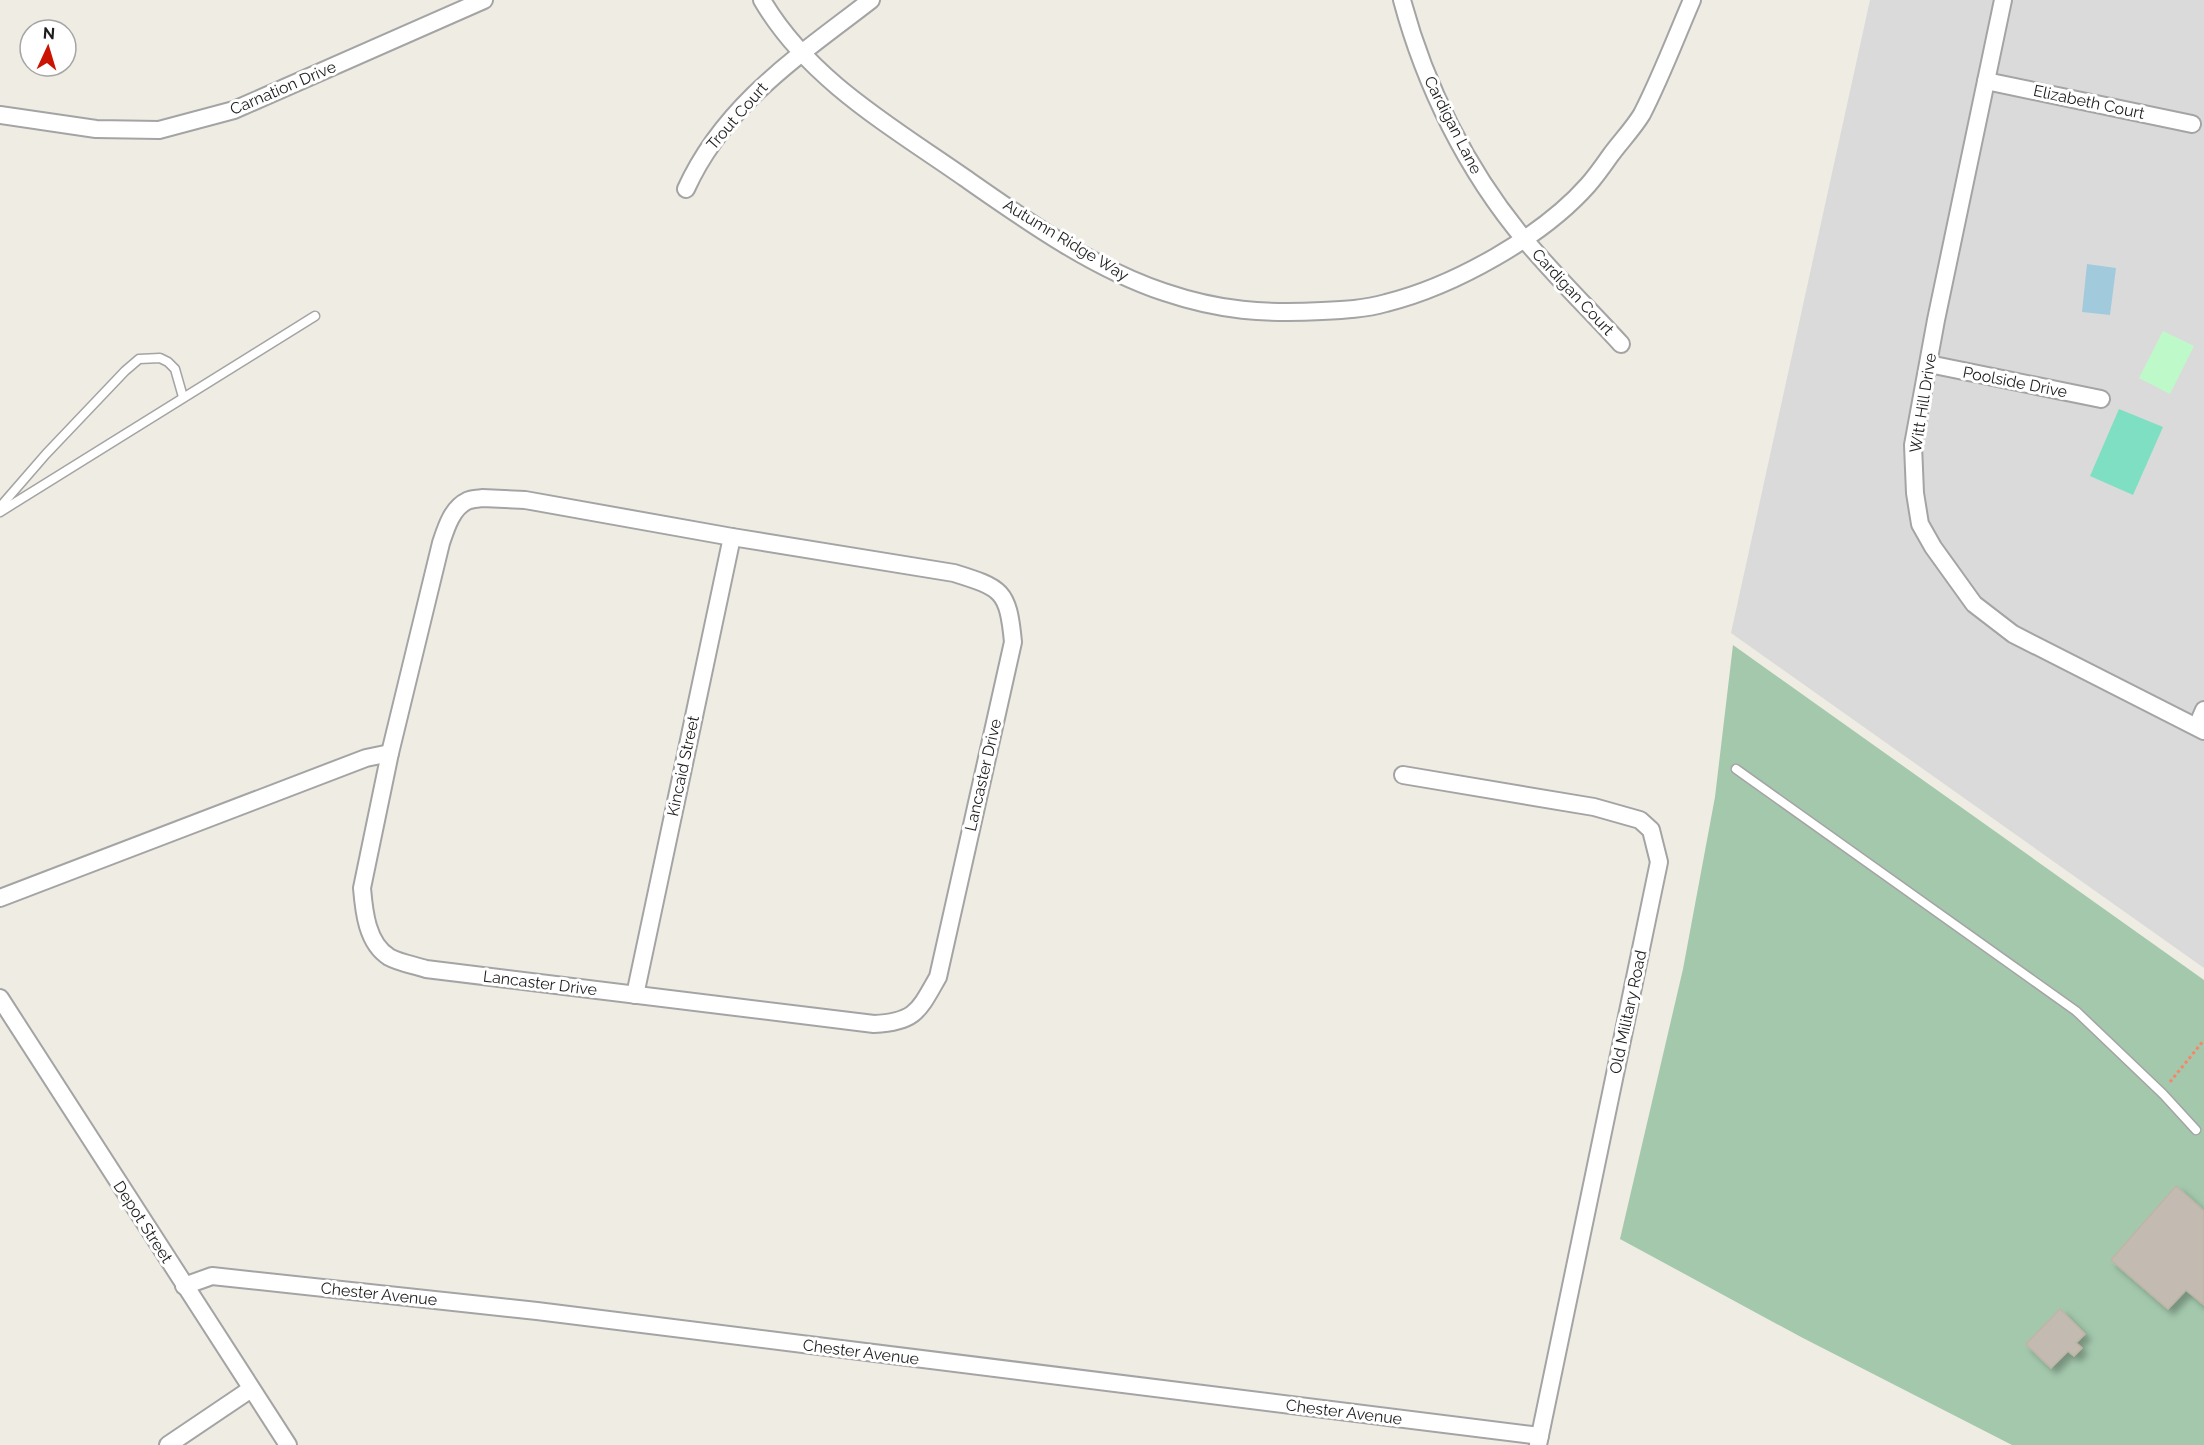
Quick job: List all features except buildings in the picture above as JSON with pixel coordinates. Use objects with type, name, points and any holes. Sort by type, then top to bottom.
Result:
[{"type":"street","name":"Carnation Drive","points":[[0,115],[96,129],[159,130],[234,110],[484,0]]},
{"type":"street","name":"Autumn Ridge Way","points":[[762,0],[781,29],[801,53],[827,78],[1026,220],[1114,273],[1163,292],[1204,304],[1240,311],[1278,313],[1352,309],[1386,303],[1431,289],[1464,274],[1524,239],[1568,205],[1588,185],[1641,115],[1692,0]]},
{"type":"street","name":"Trout Court","points":[[686,189],[698,163],[735,113],[801,53],[872,0]]},
{"type":"street","name":"Cardigan Lane","points":[[1402,0],[1425,69],[1446,116],[1466,155],[1490,193],[1524,239]]},
{"type":"street","name":"Witt Hill Drive","points":[[2003,0],[1913,446],[1915,493],[1920,524],[1933,547],[1974,604],[2013,634],[2200,729]]},
{"type":"street","name":"Elizabeth Court","points":[[1986,81],[2192,124]]},
{"type":"street","name":"Cardigan Court","points":[[1524,239],[1621,344]]},
{"type":"street","name":"Poolside Drive","points":[[1929,364],[2102,399]]},
{"type":"street","name":"Lancaster Drive","points":[[482,498],[525,500],[954,573],[998,590],[1006,600],[1011,619],[1013,642],[938,977],[917,1012],[887,1024],[426,969],[391,958],[376,947],[363,908],[362,888],[390,753],[441,543],[455,511],[467,501],[482,498]]},
{"type":"street","name":"Kincaid Street","points":[[635,995],[732,537]]},
{"type":"street","points":[[2200,729],[2204,710]]},
{"type":"street","points":[[0,898],[366,758],[390,753]]},
{"type":"street","name":"Old Military Road","points":[[1403,775],[1594,807],[1640,820],[1651,830],[1657,852],[1659,862],[1539,1441]]},
{"type":"street","name":"Depot Street","points":[[0,998],[288,1445]]},
{"type":"street","name":"Chester Avenue","points":[[184,1286],[212,1276],[537,1311],[1539,1441]]},
{"type":"street","points":[[168,1445],[251,1389]]},
{"type":"lane","points":[[0,512],[315,316]]},
{"type":"lane","points":[[0,507],[46,454],[139,359],[160,358],[168,362],[175,369],[183,397]]},
{"type":"lane","points":[[1736,769],[2076,1011],[2163,1094],[2196,1131]]},
{"type":"path","points":[[2163,1094],[2204,1040]]},
{"type":"shaded area","points":[[1870,0],[2204,0],[2204,968],[1731,633]]},
{"type":"green space","points":[[2163,331],[2194,346],[2170,394],[2139,378]]},
{"type":"green space","points":[[2119,409],[2163,427],[2133,495],[2090,476]]},
{"type":"green space","points":[[1733,645],[2204,980],[2204,1445],[2012,1445],[1801,1337],[1620,1239],[1683,969],[1715,797]]},
{"type":"water","points":[[2087,264],[2116,268],[2110,315],[2082,312]]}]
